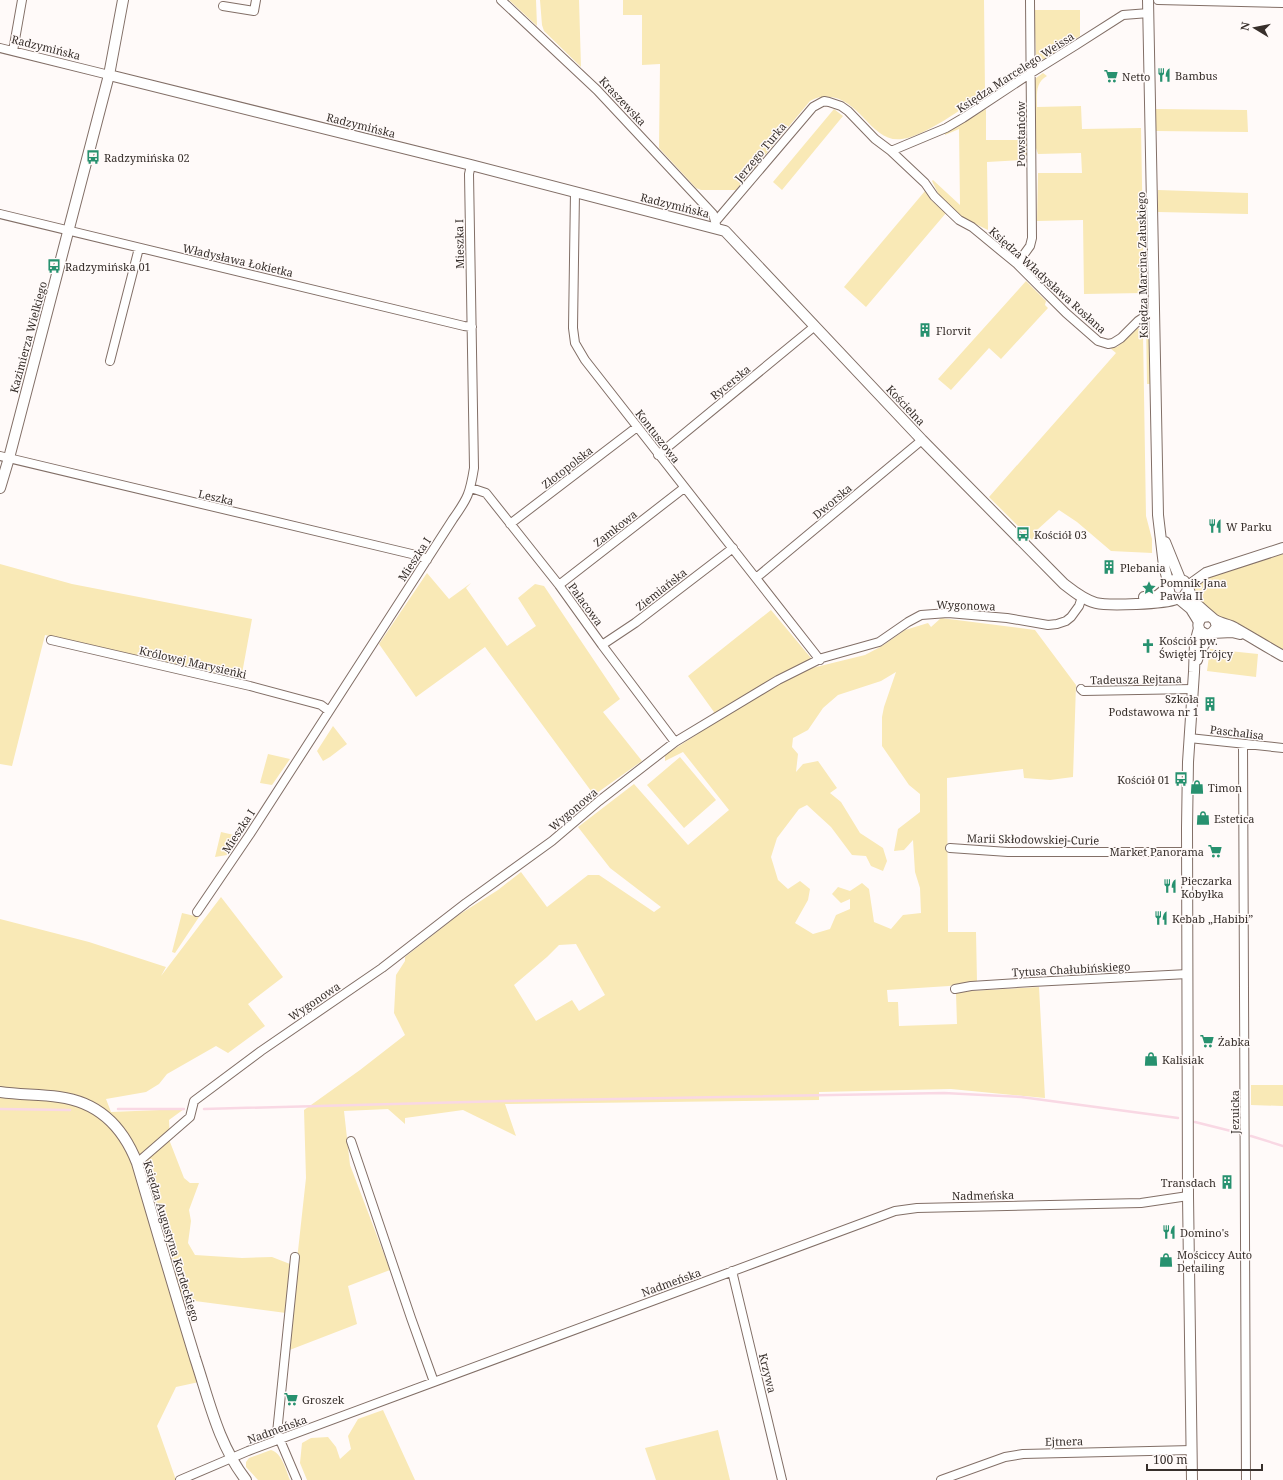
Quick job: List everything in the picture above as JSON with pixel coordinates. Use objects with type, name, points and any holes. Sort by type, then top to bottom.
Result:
[{"type":"street","points":[[13,51],[22,0]]},
{"type":"street","name":"Kazimierza Wielkiego","points":[[0,488],[5,457],[68,231],[109,75],[123,0]]},
{"type":"street","points":[[223,6],[254,11],[256,0]]},
{"type":"street","name":"Kraszewska","points":[[501,0],[597,90],[713,214],[716,224]]},
{"type":"street","name":"Powstańców","points":[[1017,264],[1030,246],[1032,238],[1030,0]]},
{"type":"street","name":"Księdza Marcina Załuskiego","points":[[1148,0],[1159,530],[1168,586]]},
{"type":"street","points":[[1158,0],[1283,2]]},
{"type":"street","name":"Księdza Marcelego Weissa","points":[[891,151],[946,128],[963,118],[1123,14],[1148,13]]},
{"type":"street","name":"Radzymińska","points":[[0,48],[575,192],[716,224]]},
{"type":"street","name":"Jerzego Turka","points":[[716,224],[813,107],[824,101]]},
{"type":"street","name":"Księdza Władysława Rosłana","points":[[824,101],[834,103],[848,111],[875,139],[891,151],[925,183],[934,196],[959,220],[972,227],[1017,264],[1066,313],[1098,341],[1108,344],[1113,343],[1122,338],[1138,321],[1144,317],[1155,317]]},
{"type":"street","name":"Mieszka I","points":[[197,912],[250,834],[466,500],[471,488],[474,468],[469,174],[471,165]]},
{"type":"street","name":"Kontuszowa","points":[[575,192],[573,308],[575,343],[585,360],[658,455],[820,660]]},
{"type":"street","name":"Władysława Łokietka","points":[[0,214],[375,305],[464,326],[472,326]]},
{"type":"street","name":"Kościelna","points":[[716,224],[731,236],[922,440],[1081,602],[1107,604],[1158,603],[1178,599]]},
{"type":"street","points":[[110,361],[139,248]]},
{"type":"street","name":"Rycerska","points":[[658,455],[815,326]]},
{"type":"street","name":"Złotopolska","points":[[510,524],[637,427]]},
{"type":"street","name":"Dworska","points":[[756,578],[922,440]]},
{"type":"street","name":"Leszka","points":[[5,457],[420,556],[427,560]]},
{"type":"street","name":"Pałacowa","points":[[471,488],[486,493],[559,585],[675,742]]},
{"type":"street","name":"Zamkowa","points":[[559,585],[684,488]]},
{"type":"street","name":"Księdza Marcina Załuskiego","points":[[1159,530],[1196,604],[1213,618]]},
{"type":"street","name":"Ziemiańska","points":[[602,645],[635,623],[733,548]]},
{"type":"street","points":[[1178,599],[1183,598],[1185,584],[1197,574],[1206,573],[1283,548]]},
{"type":"street","points":[[1081,602],[1158,596],[1171,581],[1176,579],[1185,584]]},
{"type":"street","points":[[1168,586],[1170,595],[1192,609],[1204,634],[1232,632],[1253,639]]},
{"type":"street","name":"Wygonowa","points":[[137,1163],[190,1118],[194,1102],[261,1051],[382,968],[466,903],[552,841],[675,742],[778,680],[820,660],[878,642],[921,615],[948,613],[1007,618],[1048,625],[1066,621],[1076,612],[1081,602]]},
{"type":"street","points":[[1192,1480],[1188,1196],[1187,794],[1195,643],[1202,617],[1213,618],[1233,627],[1283,656]]},
{"type":"street","points":[[1194,672],[1199,652],[1217,627],[1213,618]]},
{"type":"street","name":"Królowej Marysieńki","points":[[51,640],[250,686],[321,705],[329,711]]},
{"type":"street","name":"Tadeusza Rejtana","points":[[1081,689],[1083,691],[1193,689]]},
{"type":"street","name":"Paschalisa","points":[[1189,738],[1283,748]]},
{"type":"street","name":"Jezuicka","points":[[1243,744],[1246,1480]]},
{"type":"street","name":"Marii Skłodowskiej-Curie","points":[[950,848],[1008,852],[1187,852]]},
{"type":"street","name":"Tytusa Chałubińskiego","points":[[955,989],[971,986],[1032,982],[1188,974]]},
{"type":"street","name":"Księdza Augustyna Kordeckiego","points":[[0,1092],[59,1097],[73,1100],[88,1105],[102,1114],[119,1129],[131,1148],[137,1163],[179,1306],[221,1438],[231,1458],[246,1480]]},
{"type":"street","points":[[350,1141],[434,1382]]},
{"type":"street","name":"Nadmeńska","points":[[180,1480],[231,1458],[883,1215],[906,1209],[1141,1203],[1188,1196]]},
{"type":"street","points":[[295,1257],[277,1433],[297,1480]]},
{"type":"street","name":"Krzywa","points":[[732,1271],[782,1480]]},
{"type":"street","name":"Ejtnera","points":[[941,1480],[1005,1457],[1023,1454],[1192,1450]]},
{"type":"shaded area","points":[[509,0],[536,0],[537,26]]},
{"type":"shaded area","points":[[540,0],[579,0],[581,67],[544,31],[542,25]]},
{"type":"shaded area","points":[[623,0],[984,0],[985,93],[933,127],[912,137],[902,139],[891,138],[881,134],[846,102],[835,98],[816,98],[810,101],[736,190],[701,190],[696,188],[659,148],[660,64],[642,65],[642,15],[623,15]]},
{"type":"shaded area","points":[[1034,10],[1080,10],[1080,36],[1045,59],[1040,59],[1036,55]]},
{"type":"shaded area","points":[[1043,73],[1047,76],[1040,82],[1039,85],[1037,93],[1037,107],[1081,106],[1082,129],[1141,128],[1144,293],[1084,294],[1083,220],[1037,221],[1038,173],[1082,173],[1081,153],[1038,154],[1035,145],[1034,83],[1036,78]]},
{"type":"shaded area","points":[[834,109],[843,116],[782,190],[773,182]]},
{"type":"shaded area","points":[[986,109],[986,140],[1028,140],[1028,153],[1025,160],[987,162],[988,230],[961,217],[939,195],[932,181],[933,180],[960,205],[959,129],[945,135],[945,133]]},
{"type":"shaded area","points":[[1156,109],[1247,110],[1248,132],[1156,131]]},
{"type":"shaded area","points":[[1158,190],[1248,193],[1248,214],[1158,212]]},
{"type":"shaded area","points":[[925,191],[931,200],[946,213],[866,307],[844,287]]},
{"type":"shaded area","points":[[1026,281],[1046,301],[1045,305],[1048,308],[1001,359],[989,348],[951,390],[938,379]]},
{"type":"shaded area","points":[[1146,321],[1150,323],[1152,384],[1147,384]]},
{"type":"shaded area","points":[[1138,328],[1143,333],[1146,516],[1152,539],[1152,553],[1111,551],[1077,522],[1059,510],[1037,530],[1032,540],[989,497],[1116,353],[1110,348],[1117,347]]},
{"type":"shaded area","points":[[1283,554],[1283,650],[1222,619],[1196,600],[1193,585],[1201,580]]},
{"type":"shaded area","points":[[0,564],[72,584],[252,619],[241,679],[45,635],[12,766],[0,764]]},
{"type":"shaded area","points":[[427,573],[449,599],[471,583],[466,588],[507,646],[536,626],[518,598],[535,584],[544,586],[620,699],[603,712],[642,761],[594,795],[485,647],[416,697],[379,644]]},
{"type":"shaded area","points":[[771,610],[811,658],[812,668],[865,655],[882,646],[905,630],[928,623],[931,627],[941,618],[1035,630],[1076,685],[1073,777],[1050,780],[1024,778],[1023,769],[947,778],[948,932],[976,932],[977,982],[949,986],[887,990],[888,1002],[898,1002],[899,1026],[957,1024],[956,993],[1039,987],[1045,1098],[951,1089],[819,1092],[819,1100],[505,1104],[516,1136],[463,1110],[405,1118],[405,1124],[388,1109],[344,1111],[350,1165],[390,1270],[348,1286],[357,1324],[287,1351],[306,1178],[304,1110],[360,1070],[405,1035],[394,1013],[396,975],[405,961],[405,957],[457,916],[498,890],[521,872],[547,907],[588,875],[599,875],[654,912],[661,907],[610,868],[578,827],[634,784],[688,845],[729,810],[683,752],[665,761],[665,755],[696,735],[714,712],[688,676]],"holes":[[[896,672],[882,717],[882,746],[909,785],[920,794],[920,812],[898,829],[894,851],[904,850],[913,840],[915,872],[920,888],[921,913],[903,915],[891,929],[874,922],[869,889],[862,883],[850,891],[838,887],[832,894],[841,903],[850,899],[850,909],[836,915],[830,929],[813,934],[795,923],[808,900],[810,889],[800,881],[788,889],[778,880],[771,857],[777,838],[799,809],[807,805],[831,827],[852,855],[866,856],[871,866],[883,871],[887,861],[883,848],[860,833],[841,802],[830,793],[837,788],[818,761],[803,764],[796,772],[798,754],[792,747],[793,738],[808,730],[823,708],[838,695],[881,681]],[[576,944],[605,995],[579,1011],[572,1000],[536,1021],[514,985],[559,945]]]},
{"type":"shaded area","points":[[1210,649],[1258,654],[1256,677],[1207,671]]},
{"type":"shaded area","points":[[333,726],[347,744],[323,761],[317,751]]},
{"type":"shaded area","points":[[268,754],[290,759],[272,785],[260,783]]},
{"type":"shaded area","points":[[680,757],[716,800],[684,828],[647,785]]},
{"type":"shaded area","points":[[221,832],[234,835],[236,841],[227,855],[215,857]]},
{"type":"shaded area","points":[[221,897],[283,977],[248,1004],[265,1026],[228,1053],[216,1046],[167,1074],[159,1084],[146,1092],[106,1099],[111,1112],[184,1109],[169,1120],[170,1142],[184,1178],[190,1183],[199,1183],[189,1210],[191,1221],[188,1243],[195,1255],[242,1258],[272,1257],[290,1264],[286,1313],[172,1298],[199,1382],[176,1387],[157,1426],[176,1480],[0,1480],[0,919],[89,942],[166,967],[161,976]]},
{"type":"shaded area","points":[[182,913],[199,917],[175,953],[172,952]]},
{"type":"shaded area","points":[[1251,1085],[1283,1085],[1283,1106],[1251,1105]]},
{"type":"shaded area","points":[[383,1410],[415,1480],[307,1480],[300,1463],[302,1443],[311,1438],[328,1437],[336,1447],[340,1459],[351,1449],[348,1436],[358,1419]]},
{"type":"shaded area","points":[[718,1430],[730,1480],[656,1480],[645,1448]]},
{"type":"shaded area","points":[[271,1450],[281,1458],[290,1480],[258,1480],[246,1467],[246,1462],[249,1458]]},
{"type":"waterway","points":[[204,1109],[505,1101],[944,1093],[1021,1097],[1178,1118]]},
{"type":"waterway","points":[[0,1109],[70,1110]]},
{"type":"waterway","points":[[118,1109],[184,1109]]},
{"type":"waterway","points":[[1195,1122],[1239,1133]]},
{"type":"waterway","points":[[1251,1136],[1283,1146]]},
{"type":"place","name":"Bambus","points":[[1164,75]]},
{"type":"place","name":"Netto","points":[[1111,76]]},
{"type":"place","name":"Radzymińska 02","points":[[93,157]]},
{"type":"place","name":"Radzymińska 01","points":[[54,266]]},
{"type":"place","name":"Florvit","points":[[925,330]]},
{"type":"place","name":"W Parku","points":[[1215,526]]},
{"type":"place","name":"Kościół 03","points":[[1023,534]]},
{"type":"place","name":"Plebania","points":[[1109,567]]},
{"type":"place","name":"Pomnik Jana Pawła II","points":[[1149,588]]},
{"type":"place","name":"Kościół pw. Świętej Trójcy","points":[[1148,646]]},
{"type":"place","name":"Szkoła Podstawowa nr 1","points":[[1210,704]]},
{"type":"place","name":"Kościół 01","points":[[1181,779]]},
{"type":"place","name":"Timon","points":[[1197,787]]},
{"type":"place","name":"Estetica","points":[[1203,818]]},
{"type":"place","name":"Market Panorama","points":[[1215,851]]},
{"type":"place","name":"Pieczarka Kobyłka","points":[[1170,886]]},
{"type":"place","name":"Kebab „Habibi”","points":[[1161,918]]},
{"type":"place","name":"Żabka","points":[[1207,1041]]},
{"type":"place","name":"Kalisiak","points":[[1151,1059]]},
{"type":"place","name":"Transdach","points":[[1227,1182]]},
{"type":"place","name":"Domino's","points":[[1169,1232]]},
{"type":"place","name":"Mościccy Auto Detailing","points":[[1166,1260]]},
{"type":"place","name":"Groszek","points":[[291,1399]]}]
